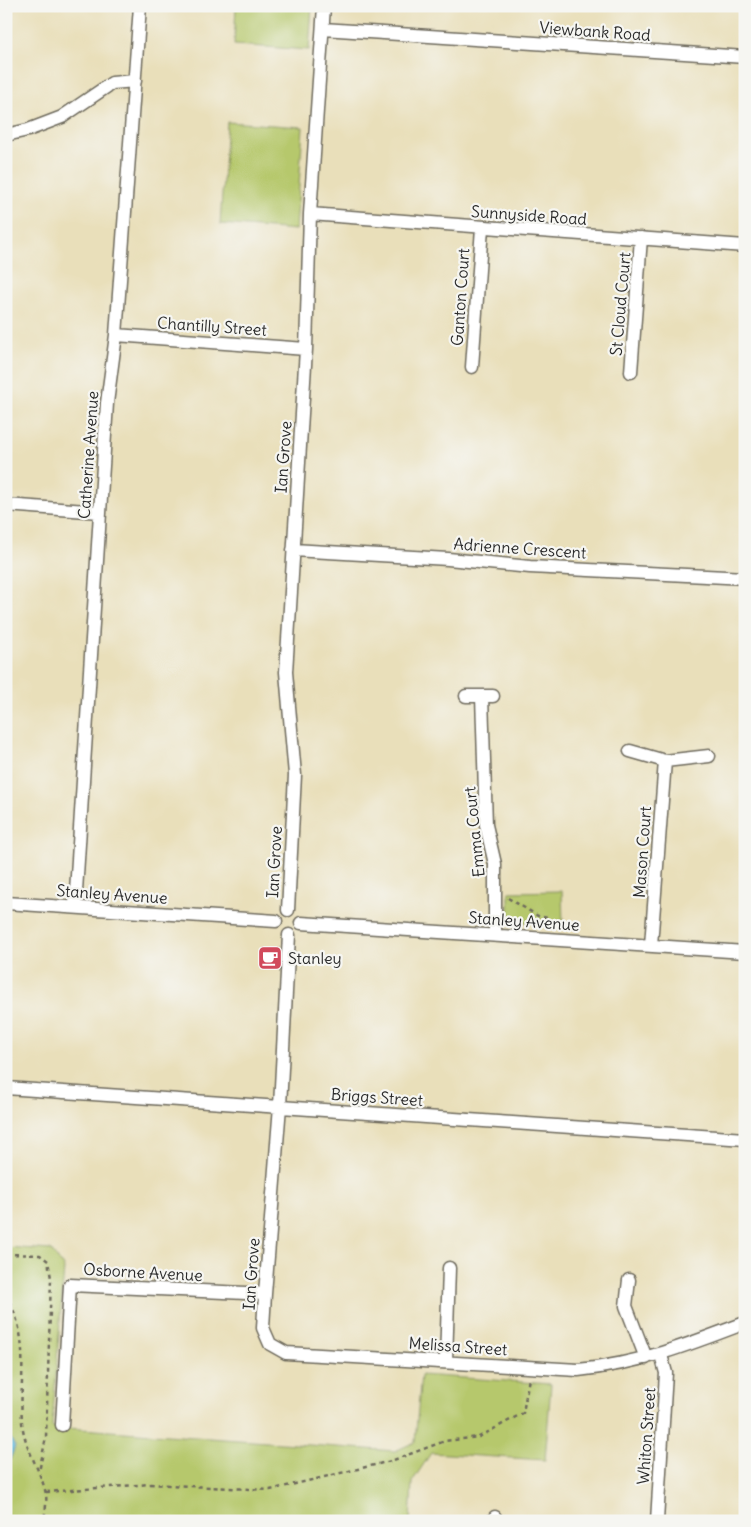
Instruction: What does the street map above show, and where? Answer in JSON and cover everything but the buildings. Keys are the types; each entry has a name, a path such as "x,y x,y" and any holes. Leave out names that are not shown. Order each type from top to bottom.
{"street":[{"name":"Catherine Avenue","path":"75,908 107,403 116,335 140,6"},
{"name":"Ian Grove","path":"288,910 295,775 286,672 306,349 310,214 324,6"},
{"name":"Viewbank Road","path":"323,29 745,57"},
{"path":"6,135 28,130 62,117 112,83 135,82"},
{"name":"Sunnyside Road","path":"310,214 745,246"},
{"name":"Ganton Court","path":"472,367 482,228"},
{"name":"St Cloud Court","path":"630,372 641,238"},
{"name":"Chantilly Street","path":"116,335 306,349"},
{"path":"6,505 100,512"},
{"name":"Adrienne Crescent","path":"293,550 448,559 530,567 745,578"},
{"name":"Emma Court","path":"466,696 487,696 486,825 495,864 495,935"},
{"path":"630,752 665,761 709,756"},
{"name":"Mason Court","path":"651,946 665,761"},
{"name":"Stanley Avenue","path":"6,903 276,921"},
{"path":"288,910 295,912 301,923 298,931 289,935 278,930 276,921 281,913 288,910"},
{"name":"Stanley Avenue","path":"301,923 745,952"},
{"name":"Ian Grove","path":"270,1344 263,1328 280,1106 289,935"},
{"name":"Briggs Street","path":"6,1088 745,1139"},
{"path":"446,1361 449,1268"},
{"path":"629,1280 626,1306 646,1358"},
{"name":"Osborne Avenue","path":"62,1425 70,1285 265,1294"},
{"name":"Melissa Street","path":"270,1344 286,1353 578,1370 606,1367 661,1355 745,1323"},
{"name":"Whiton Street","path":"657,1521 666,1373 661,1355"}],"path":[{"path":"505,896 538,916 548,918 550,925"},
{"path":"6,1254 40,1255 48,1261 51,1278 46,1437 38,1472"},
{"path":"6,1296 18,1318 24,1349 22,1422 26,1442 46,1492 44,1521"},
{"path":"46,1492 150,1484 270,1490 391,1461 445,1441 479,1437 523,1413 531,1367"}],"green space":[{"path":"236,6 312,6 309,50 234,45"},
{"path":"227,122 303,127 296,230 220,224"},
{"path":"562,891 563,925 511,921 509,918 509,892"},
{"path":"6,1247 51,1250 64,1268 52,1427 395,1451 415,1442 421,1375 551,1384 545,1460 431,1453 412,1482 410,1521 6,1521"}],"water":[{"path":"6,1429 15,1447 6,1469"}],"place":[{"name":"Stanley","path":"270,958"}]}
